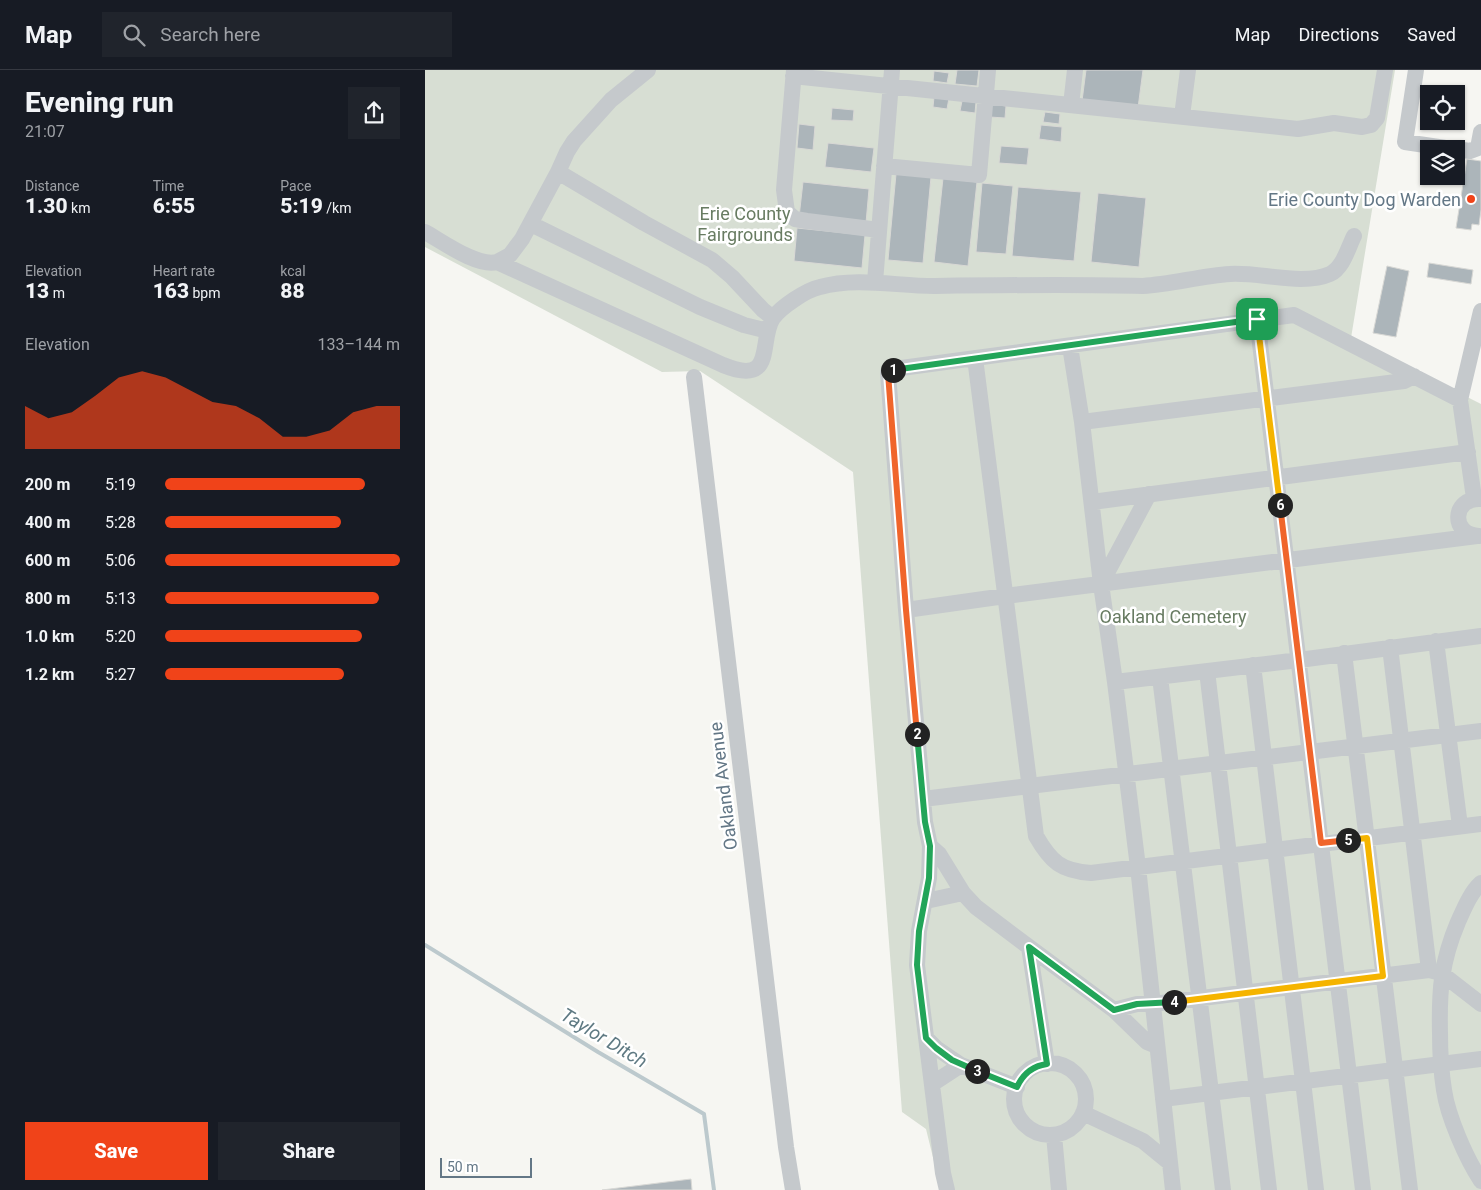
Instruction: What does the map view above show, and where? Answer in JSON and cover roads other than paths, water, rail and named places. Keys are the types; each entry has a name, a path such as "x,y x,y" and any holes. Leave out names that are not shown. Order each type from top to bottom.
{"street":[{"path":"425,232 478,261 497,262 510,255 531,224 567,152 592,119 611,100 648,70"},
{"path":"884,166 979,174 988,70"},
{"path":"1071,105 1075,70"},
{"path":"1182,116 1188,70"},
{"path":"879,230 795,219 787,212 784,190 794,73 891,78 986,96 1298,128 1334,123 1367,127 1375,122 1385,70"},
{"path":"1416,70 1405,142 1420,144"},
{"path":"875,282 891,78"},
{"path":"1465,150 1471,151 1478,148 1481,132"},
{"path":"558,172 644,223 712,260 763,310 771,325"},
{"path":"531,224 701,307 744,325 771,325"},
{"path":"497,262 736,369 751,370 760,363 765,353 771,325 782,310 810,290 821,287 875,282 931,286 1143,286 1161,285 1190,278 1237,274 1257,274 1296,279 1326,275 1335,271 1342,262 1354,236"},
{"path":"1480,537 1465,532 1458,521 1460,509 1468,500 1477,498 1460,400 1481,311"},
{"path":"947,1190 943,1173 917,965 919,931 929,878 930,846 925,822 906,610 888,373 894,369 1293,315 1460,400"},
{"path":"1257,319 1363,1190"},
{"path":"1070,346 1127,773 1173,1190"},
{"path":"975,358 1036,836 1045,852 1058,865 1074,872 1091,873 1481,824"},
{"path":"1081,422 1403,381 1414,376"},
{"name":"Oakland Avenue","path":"694,377 785,1137 793,1190"},
{"path":"1092,502 1468,452"},
{"path":"1101,584 1149,494"},
{"path":"906,610 1287,560 1480,537"},
{"path":"1115,682 1481,636"},
{"path":"1436,641 1460,826"},
{"path":"1390,647 1413,832 1439,999 1444,1092 1464,1150 1481,1181"},
{"path":"1344,654 1410,1190"},
{"path":"1253,665 1290,987 1316,1190"},
{"path":"1207,671 1269,1190"},
{"path":"1160,677 1223,1190"},
{"path":"923,799 1481,731"},
{"path":"930,846 939,854 963,893 976,906 1114,1010 1147,1042 1157,1046"},
{"path":"1435,972 1465,905 1481,883"},
{"path":"926,901 963,893"},
{"path":"1029,947 1047,1064"},
{"path":"1114,1010 1137,1004 1153,1004 1383,976 1435,972 1481,1004"},
{"path":"926,1038 936,1048 961,1064 1017,1087"},
{"path":"1163,1098 1481,1058"},
{"path":"933,1084 961,1064"},
{"path":"1040,1065 1063,1066 1073,1071 1081,1080 1085,1091 1086,1103 1083,1113 1075,1125 1065,1132 1054,1135 1042,1134 1031,1130 1016,1111 1014,1100 1017,1087 1021,1078 1030,1070 1040,1065"},
{"path":"1083,1113 1143,1141 1170,1163"},
{"path":"1143,1141 1166,1128"},
{"path":"1054,1135 1059,1190"}],"waterway":[{"name":"Taylor Ditch","path":"425,945 598,1052 704,1114 714,1190"}],"place":[{"name":"Erie County Dog Warden","path":"1471,199"}],"park label":[{"name":"Erie County Fairgrounds","path":"745,223"},
{"name":"Oakland Cemetery","path":"1173,616"}]}
